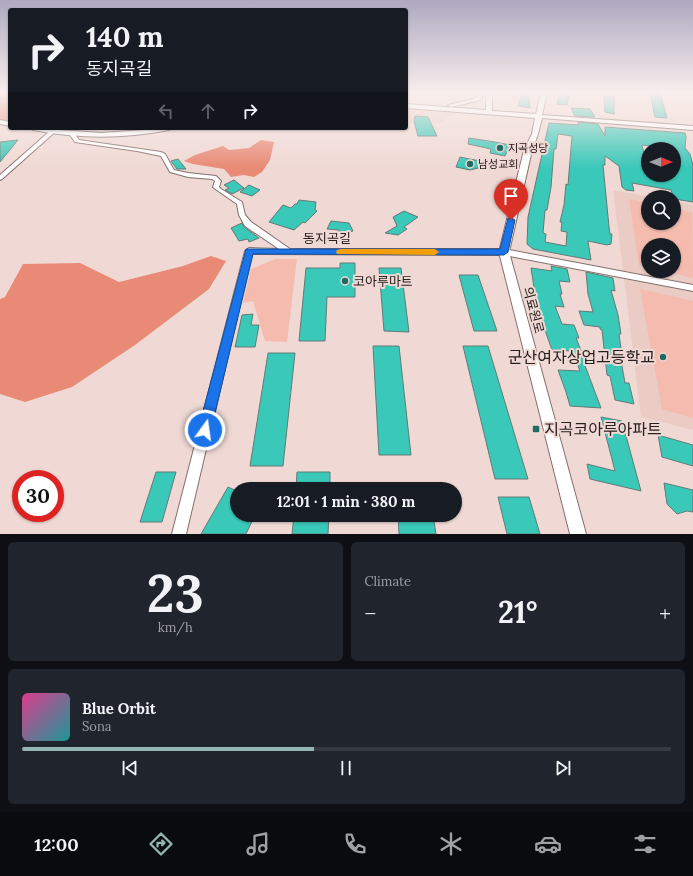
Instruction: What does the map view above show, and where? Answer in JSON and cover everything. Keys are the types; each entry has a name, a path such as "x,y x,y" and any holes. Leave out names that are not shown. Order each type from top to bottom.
{"street":[{"name":"의료원로","path":"538,118 535,134 528,150 504,252 578,534"},
{"path":"580,118 693,126"},
{"path":"42,130 73,135 128,134 155,130"},
{"path":"0,178 52,132"},
{"path":"73,135 77,141 134,150 152,151 162,155 168,162 172,171 188,175 214,177 218,181 216,186 219,190 240,202 242,215 248,224 288,252"},
{"name":"동지곡길","path":"179,534 249,252 504,252 693,288"}],"shaded area":[{"path":"0,118 8,118 8,121 0,120"},
{"path":"408,118 449,118 442,122 408,124"},
{"path":"261,140 274,142 270,160 262,172 254,177 244,175 231,177 224,169 184,161 195,155 223,146 229,150 249,148"},
{"name":"군산여자상업고등학교","path":"613,190 641,195 641,230 681,230 681,202 693,205 693,430 641,417"},
{"path":"629,199 641,202 641,230 681,230 681,210 692,212 693,278 681,275 681,238 641,238 641,265 639,265"},
{"path":"211,256 226,261 209,289 135,345 72,387 25,402 0,394 0,299 5,297 23,264 80,263 119,282 183,266"},
{"path":"275,259 297,259 287,342 265,341 253,301 243,303 251,269"},
{"path":"640,289 693,301 693,418 662,409"}],"building":[{"path":"415,118 428,118 437,136 418,136"},
{"path":"578,122 598,124 605,136 605,127 685,133 685,148 690,154 693,165 693,202 681,200 681,190 671,190 632,183 634,191 626,190 622,187 619,166 605,156 605,165 603,165 609,227 610,234 612,234 611,244 607,245 588,241 591,260 533,249 527,244 528,217 549,123 579,125","holes":["558,134 572,136 568,185 566,184 564,205 560,222 562,222 561,231 567,232 566,246 545,242 546,234 543,233 545,210 547,210 551,187 554,149 556,149"]},
{"path":"469,138 510,145 505,156 490,153 491,149 468,144"},
{"path":"18,140 0,162 0,142"},
{"name":"남성교회","path":"460,157 495,164 470,170 456,167"},
{"path":"178,159 186,169 177,169 171,161"},
{"path":"234,180 244,188 232,194 225,190 229,188 224,185"},
{"path":"249,185 260,190 252,196 240,192"},
{"path":"299,200 316,202 315,210 317,211 305,223 303,222 294,230 269,222 283,205 291,208 297,204"},
{"path":"404,211 418,217 404,227 407,229 398,235 385,233 397,226 393,217"},
{"path":"331,221 349,223 353,231 339,235 339,230 327,229"},
{"path":"242,223 244,227 259,238 249,242 248,239 239,241 231,228"},
{"path":"340,263 355,263 355,297 327,297 325,341 299,341 306,268 340,268"},
{"path":"551,266 567,269 570,282 559,281 562,294 560,294 564,307 555,306 562,324 574,325 579,338 576,338 586,363 584,363 601,408 570,406 558,370 580,371 572,351 552,350 532,294 535,294 531,268 552,271"},
{"path":"379,268 401,268 409,332 384,331"},
{"path":"586,272 613,278 615,291 611,290 618,315 621,334 619,334 622,356 620,355 625,383 629,383 634,404 615,400 610,376 607,375 602,330 600,327 584,325 579,311 593,312 588,294"},
{"path":"459,275 478,275 497,331 474,331"},
{"path":"253,314 251,325 259,325 255,347 235,347 242,315"},
{"path":"373,346 399,346 411,455 379,455"},
{"path":"463,346 488,346 528,479 495,479"},
{"path":"268,353 295,353 283,466 250,466"},
{"path":"601,417 622,421 641,491 590,479 587,464 615,471"},
{"path":"658,435 693,445 693,466 662,457"},
{"path":"156,472 176,472 162,522 140,522"},
{"path":"297,472 330,472 330,482 296,482"},
{"path":"664,483 693,490 693,512 687,511 677,514 667,504"},
{"path":"228,487 230,488 230,522 252,522 246,534 201,534"},
{"path":"498,497 529,497 540,534 507,534"},
{"path":"293,522 329,522 328,534 292,534"},
{"path":"398,522 434,522 436,534 399,534"}],"slow traffic":[{"path":"341,252 435,252"}],"place":[{"name":"지곡성당","path":"500,148"},
{"name":"남성교회","path":"470,164"},
{"name":"코아루마트","path":"345,281"},
{"name":"군산여자상업고등학교","path":"663,357"},
{"name":"지곡코아루아파트","path":"536,429"}],"route":[{"path":"205,430 249,252 504,252 511,220"}]}
